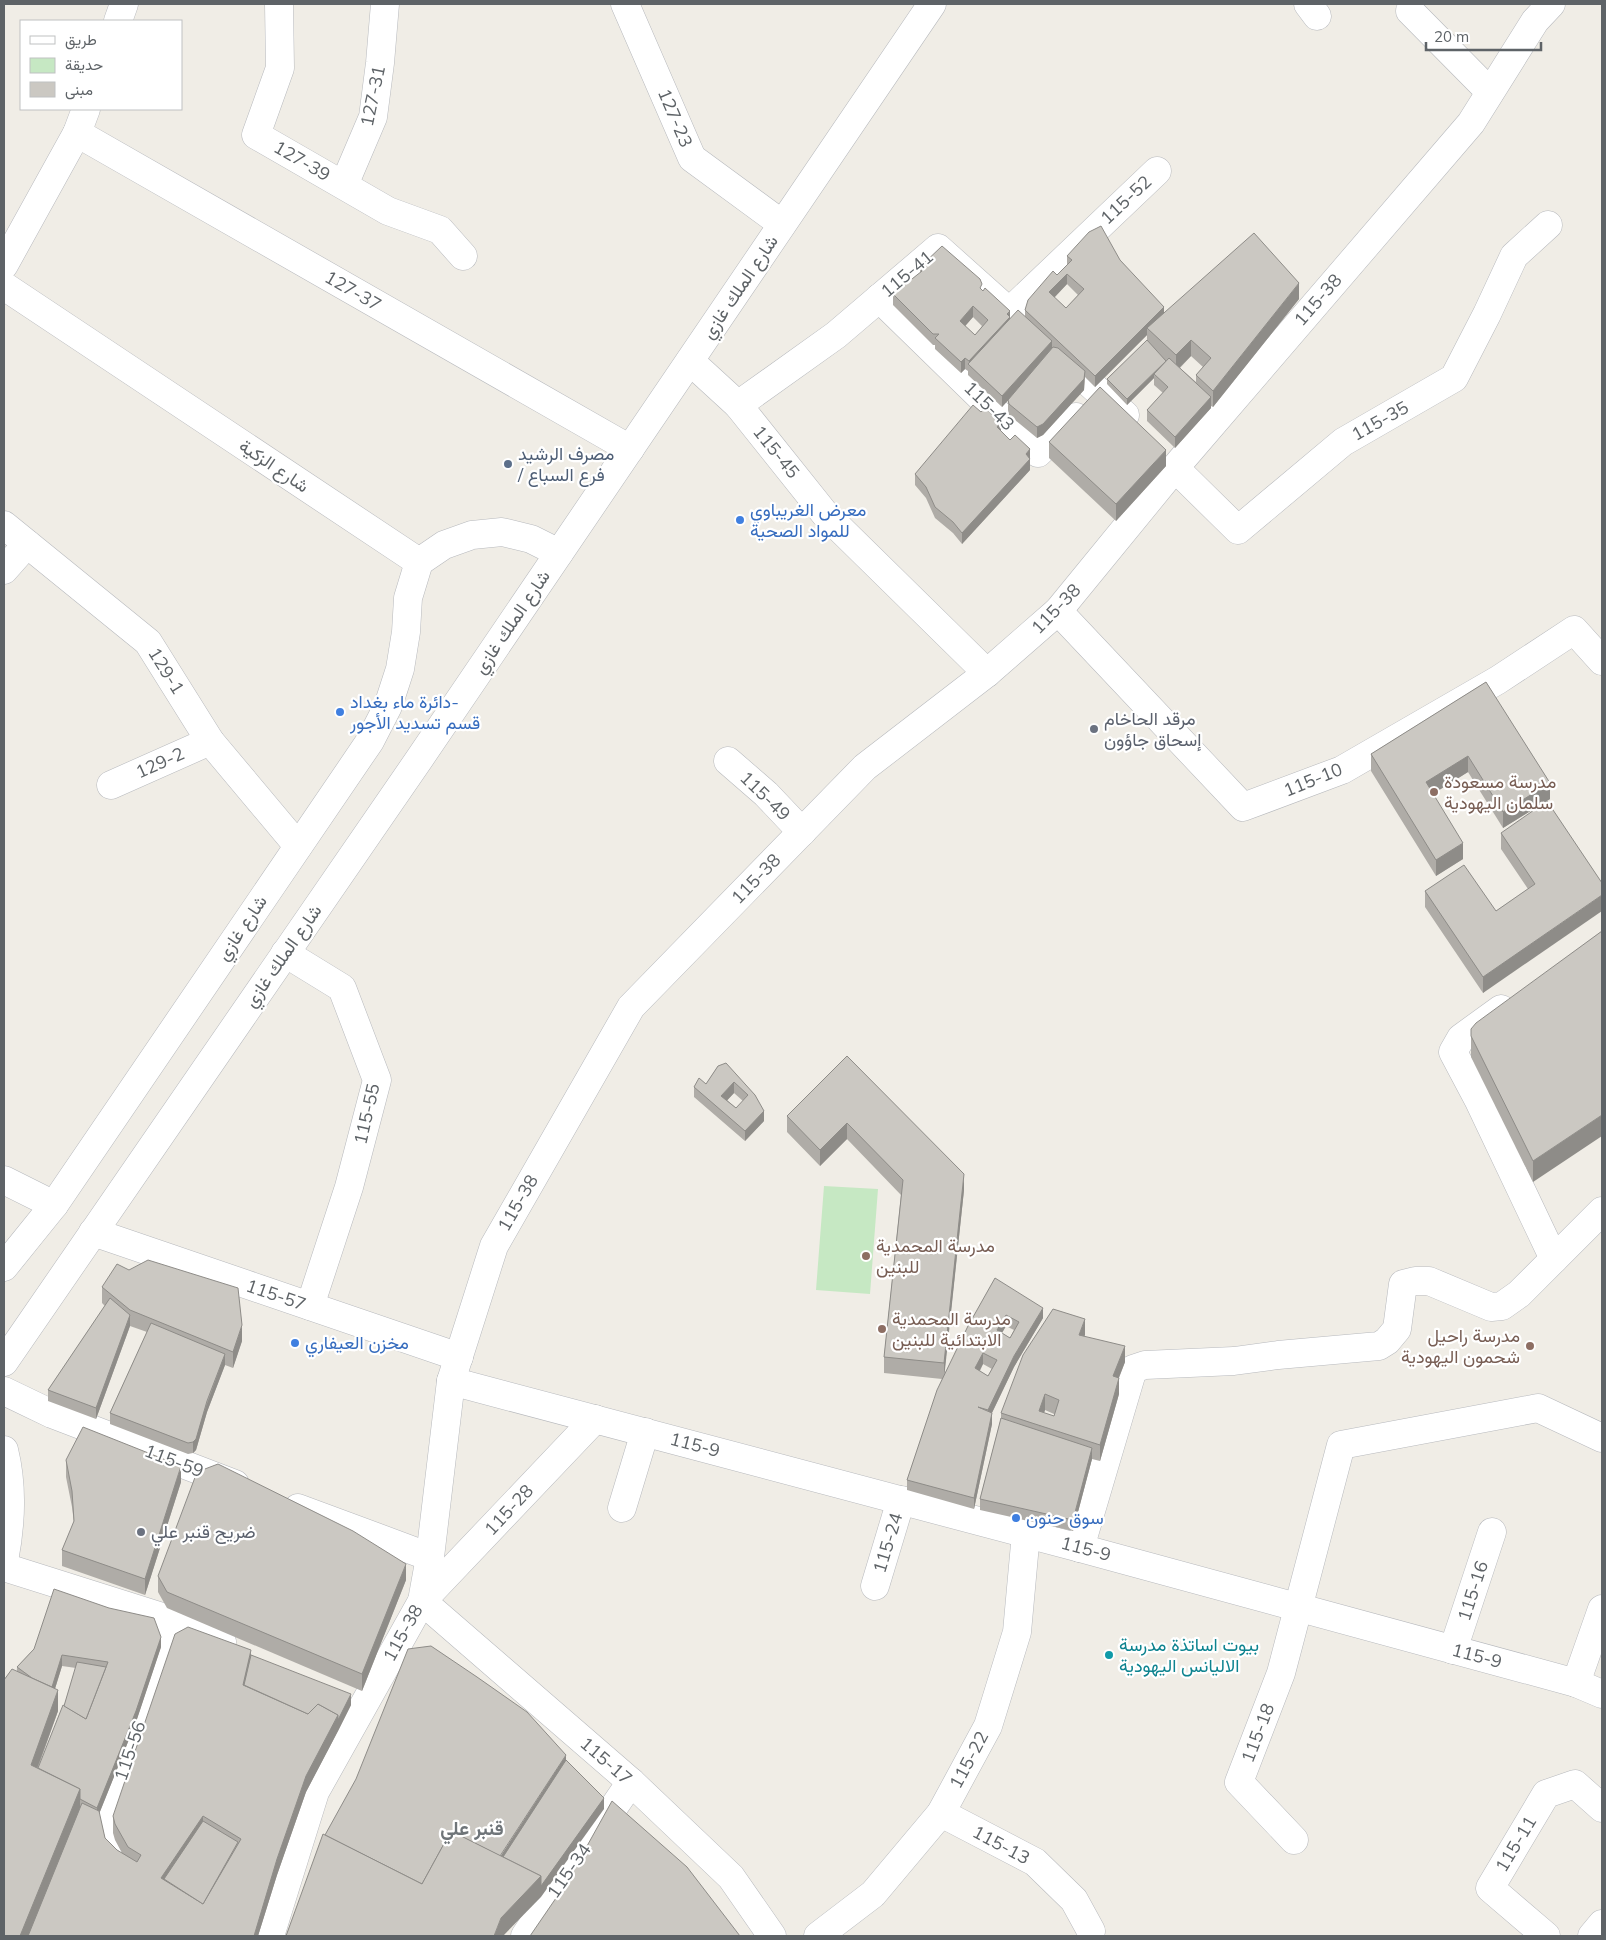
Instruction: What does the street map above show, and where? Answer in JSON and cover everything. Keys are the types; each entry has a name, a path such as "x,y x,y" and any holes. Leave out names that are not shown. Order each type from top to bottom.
{"street":[{"path":"118,20 124,4"},
{"name":"127-39","path":"279,4 280,68 256,135 388,211 440,230 463,256"},
{"name":"127-31","path":"344,185 373,116 385,4"},
{"name":"127-23","path":"625,4 692,158 782,224"},
{"name":"شارع الملك غازي","path":"4,1362 420,758 932,4"},
{"name":"115-38","path":"270,1936 315,1792 354,1700 422,1601 430,1558 455,1369 494,1246 631,1007 865,767 987,673 1058,611 1177,465 1471,122 1535,21 1551,4"},
{"path":"1410,11 1490,92"},
{"name":"127-37","path":"4,265 81,121 630,449"},
{"name":"115-52","path":"1008,312 1157,171"},
{"name":"115-35","path":"1177,465 1238,530 1343,442 1454,378 1514,256 1548,225"},
{"name":"115-41","path":"738,405 836,335 938,248 1151,438 1177,465"},
{"name":"شارع الزكية","path":"4,286 419,562"},
{"name":"115-43","path":"879,298 1038,453 1101,394"},
{"name":"115-45","path":"690,360 738,405 825,514 987,673"},
{"name":"129-1","path":"4,525 148,642 210,740 298,846"},
{"path":"419,562 444,544 472,534 502,532 531,539 558,553"},
{"path":"4,570 27,544"},
{"name":"شارع غازي","path":"4,1267 54,1205 370,741 388,706 400,669 406,632 408,598 419,562"},
{"name":"115-10","path":"1058,611 1243,807 1342,770 1498,680 1574,630 1602,661"},
{"name":"129-2","path":"111,785 210,740"},
{"name":"115-49","path":"728,761 766,794 802,832"},
{"name":"115-55","path":"285,953 342,988 377,1080 349,1187 310,1306"},
{"path":"1524,993 1461,1038 1453,1052 1479,1101 1554,1259"},
{"path":"4,1180 54,1205"},
{"path":"1080,1548 1134,1369 1145,1365 1234,1361 1379,1346 1388,1341 1397,1329 1403,1284 1415,1281 1428,1281 1491,1307 1502,1306 1519,1294 1602,1211"},
{"name":"115-57","path":"93,1232 310,1306 455,1369"},
{"name":"115-9","path":"455,1369 595,1419 1026,1533 1576,1683 1602,1694"},
{"name":"115-59","path":"4,1391 52,1414 430,1558"},
{"path":"1298,1608 1341,1445 1538,1408 1602,1438"},
{"name":"115-28","path":"422,1601 595,1419"},
{"path":"622,1508 646,1432"},
{"path":"4,1450 10,1509 4,1561"},
{"name":"115-24","path":"875,1586 901,1500"},
{"name":"115-16","path":"1453,1650 1492,1532"},
{"name":"115-22","path":"818,1936 873,1894 941,1813 988,1726 1017,1632 1026,1533"},
{"path":"4,1567 175,1621 247,1653"},
{"name":"115-17","path":"422,1601 631,1782 731,1878 772,1936"},
{"name":"115-18","path":"1294,1840 1239,1782 1281,1673 1298,1608"},
{"path":"1576,1683 1602,1609"},
{"name":"115-56","path":"134,1872 122,1864 110,1849 106,1835 106,1821 175,1621"},
{"name":"115-34","path":"525,1936 631,1782"},
{"name":"115-11","path":"1546,1936 1490,1888 1546,1794 1575,1784 1602,1808"},
{"name":"115-13","path":"941,1813 1035,1862 1074,1900 1091,1932"},
{"path":"1592,1936 1602,1924"}],"green space":[{"path":"824,1186 878,1189 870,1294 816,1290"}],"building":[{"path":"1101,226 1120,260 1164,307 1095,376 1025,310 1028,300 1053,271 1057,275 1072,260 1067,256 1089,232","holes":["1067,274 1084,289 1066,308 1049,292"]},
{"path":"1254,233 1299,283 1213,391 1196,375 1211,358 1191,340 1176,355 1147,328"},
{"path":"942,246 980,279 982,284 980,288 983,291 985,288 1010,311 1007,314 1010,317 969,361 965,358 961,362 935,338 939,334 933,334 893,294 922,271 920,267","holes":["973,306 988,320 975,335 960,321"]},
{"path":"1018,310 1052,341 1002,396 968,364"},
{"path":"1147,340 1166,361 1127,399 1107,379"},
{"path":"1053,347 1058,348 1085,371 1084,379 1043,424 1037,427 1009,404 1008,400"},
{"path":"1169,358 1211,397 1175,437 1147,410 1168,387 1154,374"},
{"path":"1100,387 1166,450 1116,504 1049,442"},
{"path":"973,405 981,412 985,408 1001,422 997,427 1010,440 1015,435 1030,449 1026,454 1030,459 962,533 953,522 935,507 926,487 915,474"},
{"path":"1486,682 1550,783 1503,812 1468,756 1426,782 1463,843 1436,860 1371,754"},
{"path":"1547,801 1602,883 1602,895 1483,977 1425,891 1464,865 1496,911 1535,884 1501,833"},
{"path":"1602,931 1602,1115 1533,1161 1471,1036 1471,1029 1476,1023"},
{"path":"847,1056 964,1174 944,1363 884,1357 903,1180 847,1123 820,1150 787,1116"},
{"path":"726,1063 755,1095 764,1111 745,1131 694,1087 699,1078 706,1084 718,1066","holes":["734,1082 748,1095 736,1108 721,1096"]},
{"path":"148,1260 238,1288 242,1325 233,1352 130,1310 102,1287 117,1264 129,1270"},
{"path":"995,1278 1043,1308 1014,1356 988,1410 978,1407 992,1413 974,1498 907,1480 937,1390 968,1326","holes":["1006,1315 1019,1322 1010,1338 997,1330","983,1353 997,1360 988,1376 975,1368"]},
{"path":"110,1298 130,1315 96,1408 48,1390"},
{"path":"1053,1309 1085,1319 1079,1335 1125,1346 1113,1376 1119,1378 1100,1445 1001,1413 1023,1355","holes":["1045,1394 1059,1400 1054,1416 1039,1411"]},
{"path":"151,1323 225,1354 207,1401 196,1439 193,1442 188,1443 110,1413"},
{"path":"1001,1418 1092,1448 1073,1520 980,1499"},
{"path":"83,1427 181,1466 145,1579 62,1550 74,1521 72,1491 66,1460"},
{"path":"218,1464 353,1531 406,1564 362,1674 167,1592 158,1576 197,1472"},
{"path":"54,1589 109,1608 154,1618 161,1637 136,1711 97,1808 80,1799 80,1789 38,1768 63,1705 86,1719 108,1662 62,1655 52,1687 32,1678 17,1667 34,1649"},
{"path":"188,1627 251,1650 243,1685 308,1714 318,1704 338,1715 306,1776 277,1859 254,1936 28,1936 82,1803 99,1811 105,1838 117,1850 137,1862 141,1855 128,1847 115,1824 113,1816 175,1634","holes":["203,1816 241,1839 203,1904 161,1878"]},
{"path":"431,1646 527,1712 566,1755 500,1856 451,1831 422,1884 325,1835 356,1779 408,1649"},
{"path":"251,1655 351,1694 338,1720 338,1715 318,1704 308,1714 244,1685"},
{"path":"77,1662 106,1667 86,1719 64,1706"},
{"path":"12,1669 58,1690 31,1765 80,1789 20,1936 4,1936 4,1680"},
{"path":"566,1760 604,1798 541,1886 541,1876 503,1857"},
{"path":"612,1801 687,1867 740,1936 530,1936 567,1882"},
{"path":"203,1821 238,1842 203,1904 164,1879"},
{"path":"451,1831 541,1876 501,1918 494,1936 286,1936 323,1834 422,1884"}],"place":[{"name":"مصرف الرشيد / فرع السباع","path":"508,464"},
{"name":"معرض الغريباوي للمواد الصحية","path":"740,520"},
{"name":"دائرة ماء بغداد- قسم تسديد الأجور","path":"340,712"},
{"name":"مرقد الحاخام إسحاق جاؤون","path":"1094,729"},
{"name":"مدرسة مسعودة سلمان اليهودية","path":"1434,792"},
{"name":"مدرسة المحمدية للبنين","path":"866,1256"},
{"name":"مدرسة المحمدية الابتدائية للبنين","path":"882,1329"},
{"name":"مخزن العيفاري","path":"295,1343"},
{"name":"مدرسة راحيل شحمون اليهودية","path":"1530,1346"},
{"name":"سوق حنون","path":"1016,1518"},
{"name":"ضريح قنبر علي","path":"141,1532"},
{"name":"بيوت اساتذة مدرسة الاليانس اليهودية","path":"1109,1655"}],"district":[{"name":"قنبر علي","path":"472,1828"}]}
